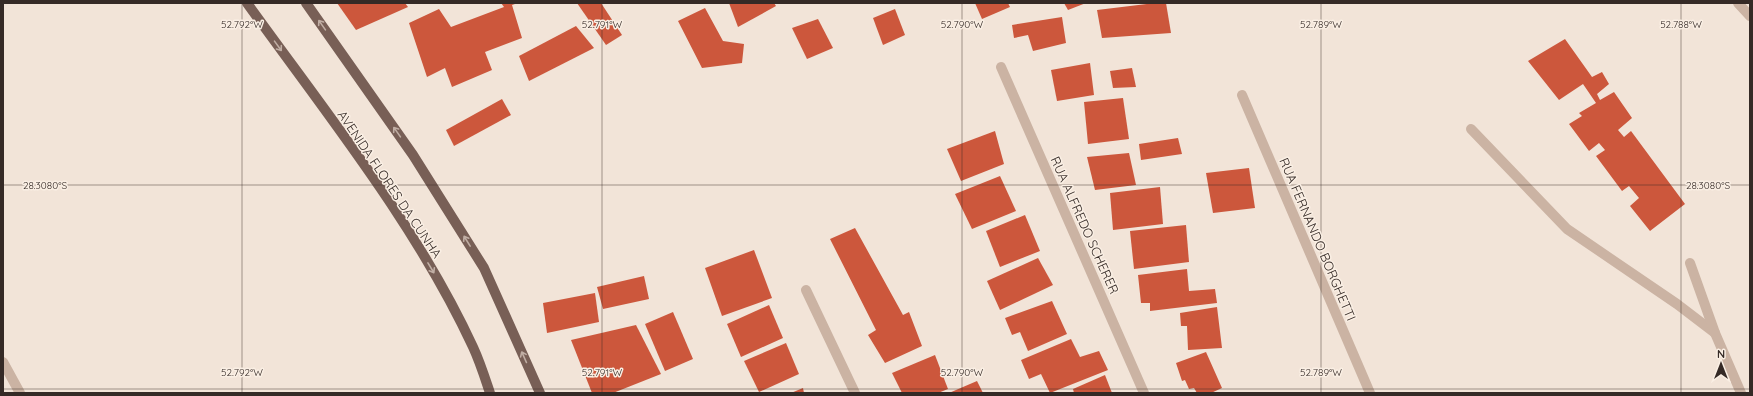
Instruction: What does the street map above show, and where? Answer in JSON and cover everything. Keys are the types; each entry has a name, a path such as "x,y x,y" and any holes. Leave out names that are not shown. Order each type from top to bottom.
{"main road":[{"name":"AVENIDA FLORES DA CUNHA","path":"247,3 369,172 410,233 450,300 474,349 490,393"},
{"path":"306,3 413,154 480,262 540,393"}],"street":[{"path":"1738,3 1750,16"},
{"name":"RUA ALFREDO SCHERER","path":"1001,67 1144,393"},
{"name":"RUA FERNANDO BORGHETTI","path":"1242,95 1370,393"},
{"path":"1470,129 1567,229 1677,304 1715,333"},
{"path":"1690,263 1715,333 1741,393"},
{"path":"806,290 855,393"},
{"path":"3,362 20,393"}],"building":[{"path":"337,3 405,3 408,7 356,30"},
{"path":"501,3 518,3 512,5 522,38 485,52 492,70 452,87 445,68 427,77 409,23 439,9 451,27 504,7"},
{"path":"577,3 601,3 622,35 606,45"},
{"path":"729,3 774,3 776,6 738,27"},
{"path":"975,3 1008,3 1010,7 982,19"},
{"path":"1064,3 1086,3 1068,10"},
{"path":"1166,3 1171,33 1102,38 1097,10"},
{"path":"705,8 723,41 744,44 742,63 702,68 678,21"},
{"path":"895,9 905,35 883,45 873,18"},
{"path":"1062,17 1066,43 1033,51 1028,35 1014,38 1012,25"},
{"path":"818,19 833,48 807,59 792,28"},
{"path":"576,26 594,48 529,81 519,56"},
{"path":"1565,39 1592,77 1602,72 1609,84 1597,94 1600,100 1614,92 1632,118 1618,130 1624,137 1631,131 1685,204 1650,231 1630,206 1639,198 1629,186 1622,191 1596,156 1605,150 1599,143 1589,151 1569,124 1582,116 1579,113 1596,103 1583,84 1559,100 1528,61"},
{"path":"1090,63 1094,95 1057,101 1051,70"},
{"path":"1132,68 1136,87 1113,88 1110,71"},
{"path":"1123,98 1129,139 1088,144 1084,102"},
{"path":"502,99 511,115 454,146 446,130"},
{"path":"995,131 1004,164 961,181 947,149"},
{"path":"1178,138 1182,154 1141,160 1139,144"},
{"path":"1129,153 1136,185 1095,190 1087,157"},
{"path":"1249,168 1255,208 1213,213 1206,173"},
{"path":"1000,176 1016,211 972,229 955,194"},
{"path":"1160,187 1163,224 1113,230 1110,193"},
{"path":"1025,215 1040,251 1000,267 986,231"},
{"path":"1186,225 1189,262 1134,269 1130,231"},
{"path":"855,228 903,315 909,312 922,346 885,363 868,335 876,330 830,239"},
{"path":"754,250 772,298 722,316 705,268"},
{"path":"1038,258 1053,285 1000,310 987,281"},
{"path":"1187,269 1189,291 1215,289 1217,303 1150,311 1150,303 1141,303 1138,275"},
{"path":"644,276 649,299 603,309 597,287"},
{"path":"595,293 599,322 547,333 543,303"},
{"path":"1052,301 1067,334 1028,351 1020,332 1012,335 1005,318"},
{"path":"769,305 783,338 741,357 727,324"},
{"path":"1217,307 1222,348 1188,350 1187,326 1181,326 1180,313"},
{"path":"673,312 693,359 665,371 645,324"},
{"path":"636,325 661,374 613,393 592,393 571,340"},
{"path":"1071,339 1080,357 1099,351 1108,370 1050,393 1041,374 1029,379 1021,360"},
{"path":"786,343 799,374 759,392 744,361"},
{"path":"1206,352 1222,388 1211,393 1197,393 1194,388 1189,389 1185,380 1182,381 1176,363"},
{"path":"935,355 948,389 938,393 902,393 892,373"},
{"path":"1105,375 1112,393 1074,393 1073,389"},
{"path":"977,381 983,393 949,393"},
{"path":"803,388 804,393 791,393"}]}
